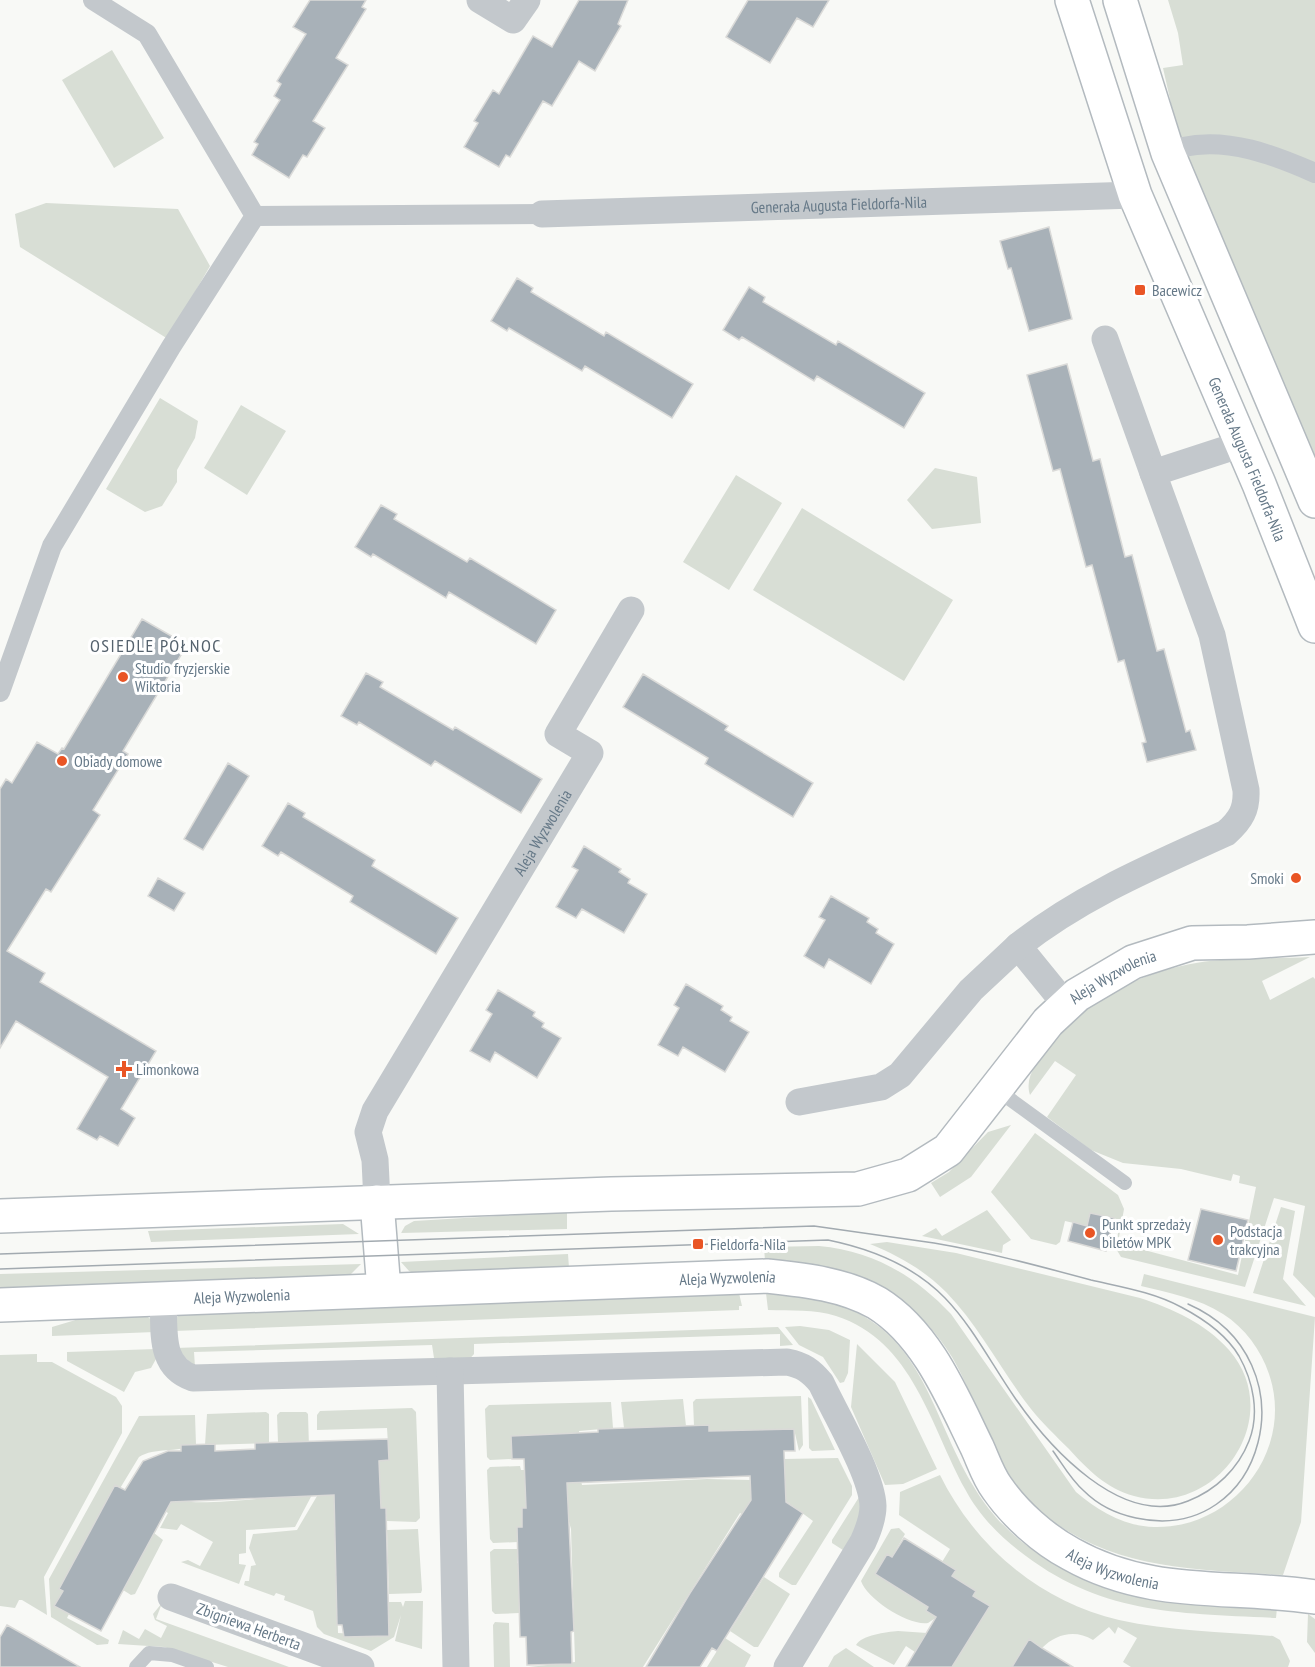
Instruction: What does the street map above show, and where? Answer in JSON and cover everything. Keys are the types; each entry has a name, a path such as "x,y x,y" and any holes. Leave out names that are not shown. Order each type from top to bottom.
{"main road":[{"name":"Generała Augusta Fieldorfa-Nila","path":"1072,0 1135,195 1242,444 1315,626"},
{"path":"1120,0 1168,153 1315,501"},
{"name":"Aleja Wyzwolenia","path":"0,1216 377,1202 858,1189 908,1175 948,1150 1048,1022 1077,995 1133,962 1192,943 1315,937"},
{"path":"377,1202 384,1290"},
{"name":"Aleja Wyzwolenia","path":"0,1305 767,1276 809,1280 844,1290 885,1308 921,1344 948,1387 996,1487 1027,1522 1071,1554 1132,1580 1167,1586 1267,1591 1315,1597"}],"street":[{"path":"93,0 147,34 255,216"},
{"path":"480,0 513,20 527,0"},
{"path":"1183,147 1223,144 1283,159 1315,173"},
{"name":"Generała Augusta Fieldorfa-Nila","path":"542,214 1135,195"},
{"path":"255,216 542,214"},
{"path":"0,692 52,546 171,347 255,216"},
{"path":"798,1102 881,1087 900,1075 971,990 1018,946 1069,908 1103,889 1226,832 1239,822 1247,804 1246,790 1212,635 1105,339"},
{"path":"1153,473 1242,444"},
{"name":"Aleja Wyzwolenia","path":"377,1202 375,1160 368,1132 375,1112 590,753 558,734 631,610"},
{"path":"1018,946 1066,1005"},
{"path":"163,1299 166,1356 182,1374 193,1378 787,1362 801,1365 813,1373 821,1383 861,1465 873,1505 871,1524 863,1542 787,1667"},
{"path":"450,1371 456,1667"},
{"name":"Zbigniewa Herberta","path":"171,1597 361,1667"}],"lane":[{"path":"996,1089 1125,1184"},
{"path":"136,1667 149,1653 172,1655 207,1667"}],"shaded area":[{"path":"1168,0 1315,0 1315,463 1179,139 1163,68 1183,65 1178,33"},
{"path":"112,50 164,138 114,168 62,80"},
{"path":"46,203 178,209 210,266 168,339 20,247 15,214"},
{"path":"160,398 198,421 195,438 177,470 177,482 162,506 145,512 106,489"},
{"path":"241,405 286,431 247,495 204,468"},
{"path":"935,468 977,477 981,523 932,529 907,500"},
{"path":"736,475 782,503 729,590 683,562"},
{"path":"802,508 953,600 904,681 753,590"},
{"path":"1310,957 1262,981 1270,1000 1313,977 1315,979 1315,1298 1293,1275 1305,1206 1274,1198 1245,1287 1121,1257 1115,1247 1121,1220 1090,1213 1087,1226 1065,1221 1060,1242 1056,1245 1031,1239 991,1192 1035,1133 1118,1195 1124,1209 1118,1243 1238,1275 1256,1187 1239,1183 1240,1176 1233,1174 1231,1181 1181,1169 1123,1163 1091,1150 1047,1117 1076,1075 1055,1061 1030,1095 1030,1075 1049,1047 1079,1016 1096,1003 1134,981 1175,967 1210,961"},
{"path":"1011,1125 971,1177 940,1197 931,1183 949,1172 988,1132"},
{"path":"1281,1207 1295,1211 1283,1279 1306,1306 1253,1293"},
{"path":"987,1210 1011,1240 1003,1245 1002,1253 922,1236 936,1228 942,1236"},
{"path":"567,1212 567,1229 401,1233 405,1226 414,1221"},
{"path":"343,1224 359,1234 151,1242 148,1231"},
{"path":"887,1242 956,1253 1140,1298 1176,1312 1199,1325 1220,1340 1245,1376 1250,1404 1247,1431 1235,1456 1216,1477 1192,1492 1165,1499 1134,1496 1115,1489 1083,1464 1036,1414 1020,1395 970,1320 946,1292 911,1264 870,1244"},
{"path":"819,1246 875,1259 907,1277 937,1300 951,1314 1076,1492 1112,1516 1143,1526 1183,1524 1209,1515 1232,1500 1251,1480 1265,1456 1273,1430 1275,1402 1269,1374 1262,1356 1238,1326 1223,1314 1204,1304 1141,1286 1144,1274 1315,1317 1301,1522 1283,1575 1187,1568 1127,1557 1069,1532 1042,1513 1023,1494 1008,1473 952,1357 935,1333 916,1313 895,1296 848,1273 822,1266 765,1261 764,1247"},
{"path":"568,1254 569,1268 417,1275 409,1271 401,1262"},
{"path":"361,1264 349,1276 343,1277 0,1288 0,1274"},
{"path":"739,1293 742,1306 739,1306 739,1310 174,1331 175,1318 183,1313"},
{"path":"766,1293 829,1302 873,1322 904,1352 926,1388 964,1470 990,1509 1026,1545 1056,1565 1086,1579 1146,1596 1209,1604 1277,1608 1276,1618 1205,1614 1141,1606 1110,1599 1079,1587 1049,1571 1003,1537 975,1506 916,1388 884,1345 862,1328 836,1316 811,1311 768,1310"},
{"path":"144,1314 153,1321 155,1332 52,1336 52,1327 89,1316"},
{"path":"800,1326 829,1330 850,1340 848,1373 844,1382 840,1383 823,1357 799,1345 785,1327"},
{"path":"778,1327 793,1345 780,1346 780,1334 474,1344 474,1354 467,1362 434,1358 432,1345 194,1352 195,1367 175,1348"},
{"path":"857,1344 895,1382 937,1469 903,1484 885,1485 851,1407"},
{"path":"156,1349 156,1359 151,1368 135,1372 124,1392 67,1361 67,1352"},
{"path":"37,1354 37,1362 52,1362 116,1397 122,1406 122,1433 44,1577 47,1615 22,1600 19,1600 15,1608 0,1606 0,1355"},
{"path":"801,1396 803,1445 799,1451 794,1429 709,1431 694,1426 693,1402 696,1399"},
{"path":"808,1397 835,1450 812,1451 809,1448"},
{"path":"683,1399 686,1426 624,1428 621,1402"},
{"path":"611,1402 613,1428 579,1431 579,1437 561,1434 512,1436 512,1459 490,1460 487,1457 485,1409 489,1405"},
{"path":"412,1408 416,1412 420,1518 416,1522 387,1521 386,1508 381,1508 379,1461 389,1460 387,1428 317,1430 317,1415 320,1411"},
{"path":"266,1412 269,1414 269,1443 205,1445 207,1414"},
{"path":"280,1412 306,1412 308,1414 309,1447 278,1442 277,1415"},
{"path":"195,1415 196,1445 152,1452 139,1457 59,1589 63,1591 55,1606 69,1614 67,1618 109,1640 108,1644 97,1645 51,1617 49,1579 139,1416"},
{"path":"838,1458 852,1486 852,1495 796,1585 792,1585 779,1577 779,1573 813,1521 786,1501 784,1459"},
{"path":"520,1466 521,1470 525,1470 526,1508 522,1509 522,1527 517,1527 518,1542 493,1543 490,1539 487,1470 490,1467"},
{"path":"940,1475 954,1501 991,1547 1037,1585 1063,1600 1090,1612 1138,1624 1196,1631 1273,1636 1280,1640 1290,1661 1288,1667 1131,1667 1123,1662 1137,1638 1118,1627 1115,1634 1109,1627 1093,1640 1079,1635 1066,1635 1053,1639 1042,1648 1029,1639 1012,1667 952,1667 990,1606 973,1596 976,1591 952,1576 955,1570 942,1562 950,1549 899,1515 900,1492"},
{"path":"707,1479 750,1480 752,1495 747,1517 740,1513 643,1667 529,1667 575,1662 571,1529 558,1481 581,1481 582,1485"},
{"path":"334,1487 338,1633 389,1636 389,1602 401,1602 403,1607 405,1601 423,1601 422,1649 395,1641 401,1615 394,1637 371,1651 324,1634 317,1627 313,1611 284,1600 285,1596 276,1593 274,1596 244,1585 245,1581 249,1581 251,1566 256,1565 249,1548 253,1534 297,1530 320,1491"},
{"path":"313,1493 295,1527 246,1530 246,1553 239,1554 239,1564 246,1565 239,1584 181,1562 188,1560 200,1566 213,1542 181,1524 177,1530 160,1528 168,1513 163,1510 169,1499 218,1502"},
{"path":"861,1494 863,1511 846,1552 832,1543 832,1540"},
{"path":"899,1528 905,1534 892,1557 887,1554 875,1574 928,1607 926,1611 937,1617 928,1623 910,1620 889,1610 871,1596 861,1581 891,1529"},
{"path":"418,1529 421,1593 389,1594 387,1530"},
{"path":"154,1533 163,1540 135,1594 131,1595 123,1590"},
{"path":"494,1549 517,1549 517,1563 523,1564 524,1599 519,1600 519,1613 495,1614 492,1611 490,1552"},
{"path":"764,1577 790,1594 758,1647 754,1647 730,1631"},
{"path":"162,1603 156,1619 289,1667 228,1667 164,1647 118,1644 123,1630 139,1639 145,1629 161,1638 167,1626 155,1620 153,1614"},
{"path":"1308,1614 1315,1619 1315,1653 1307,1642"},
{"path":"495,1622 509,1623 510,1667 494,1667 493,1625"},
{"path":"898,1631 927,1633 915,1652 906,1646 894,1665 856,1645 869,1636"},
{"path":"725,1638 751,1655 745,1667 707,1667"},
{"path":"846,1648 874,1667 828,1667 834,1656"}],"building":[{"path":"310,0 366,0 362,7 366,9 336,58 348,65 313,121 325,128 307,157 303,155 289,178 252,155 258,144 254,142 280,100 274,96 281,84 277,81 306,34 293,27"},
{"path":"579,0 628,0 618,24 621,26 595,71 579,61 552,106 543,101 510,157 506,155 499,167 464,147 478,123 474,121 493,90 499,94 533,36 552,47"},
{"path":"748,0 829,0 813,27 797,18 770,63 726,37"},
{"path":"1049,227 1072,319 1029,331 1011,268 1008,269 1000,241"},
{"path":"517,278 533,288 531,292 604,336 606,332 693,384 672,418 585,366 582,371 509,328 507,331 491,321"},
{"path":"749,287 765,297 763,302 836,345 838,341 925,393 904,428 817,376 814,381 742,337 739,340 723,330"},
{"path":"1067,364 1093,461 1100,459 1125,557 1132,555 1157,651 1164,649 1186,732 1190,730 1196,750 1147,762 1142,743 1146,742 1124,660 1118,662 1092,565 1086,567 1060,469 1053,471 1027,375"},
{"path":"381,505 397,514 394,519 467,562 470,558 556,610 536,644 449,592 446,598 373,554 371,557 355,547"},
{"path":"142,619 187,645 123,751 128,754 93,810 100,815 51,892 46,889 7,951 45,973 40,982 156,1051 121,1109 135,1118 118,1146 100,1136 97,1140 77,1129 108,1077 16,1021 0,1048 0,789 6,779 12,783 37,742 58,754 62,748 64,749"},
{"path":"366,673 383,682 380,687 453,730 455,727 542,779 521,813 435,761 431,766 359,722 357,725 341,716"},
{"path":"643,674 728,726 725,730 813,783 793,817 705,764 708,758 623,707"},
{"path":"228,763 249,776 203,850 184,839"},
{"path":"288,803 305,813 303,817 375,860 372,866 458,918 436,954 350,902 353,896 281,852 278,856 262,846"},
{"path":"584,846 621,869 619,872 630,879 628,883 647,894 624,933 582,909 576,918 556,907 578,870 572,867"},
{"path":"158,878 185,893 174,911 148,896"},
{"path":"831,896 869,918 867,922 878,929 876,933 894,944 871,984 829,959 824,968 804,956 825,920 819,917"},
{"path":"686,984 723,1006 721,1010 732,1017 730,1021 749,1032 725,1072 683,1047 678,1056 658,1045 679,1008 674,1005"},
{"path":"498,990 535,1012 533,1016 544,1023 542,1027 561,1038 537,1078 495,1052 490,1062 470,1051 492,1014 486,1010"},
{"name":"Podstacja trakcyjna","path":"1201,1209 1248,1220 1236,1271 1188,1260"},
{"name":"Punkt sprzedaży biletów MPK","path":"1090,1213 1114,1218 1106,1251 1068,1241 1073,1222 1087,1226"},
{"path":"709,1425 709,1431 794,1429 795,1451 784,1451 786,1502 803,1513 717,1651 712,1648 700,1667 646,1667 690,1593 751,1500 750,1476 567,1483 574,1631 571,1632 572,1664 527,1665 526,1637 520,1637 517,1527 522,1527 522,1508 526,1508 524,1459 512,1459 511,1436 598,1432 598,1429"},
{"path":"388,1439 389,1460 379,1461 381,1508 386,1508 389,1636 344,1637 342,1625 337,1625 334,1495 171,1502 101,1631 54,1606 63,1591 59,1589 115,1485 125,1490 143,1461 168,1451 181,1451 181,1445 215,1444 215,1451 255,1449 255,1443"},
{"path":"904,1538 956,1570 952,1576 976,1591 973,1596 990,1606 952,1667 906,1667 936,1617 926,1611 928,1607 875,1574 887,1554 892,1557"},
{"path":"7,1625 80,1667 0,1667 0,1637"},
{"path":"1029,1639 1042,1648 1073,1667 1012,1667"}],"tram line":[{"path":"0,1254 814,1226 974,1251 1159,1297 1189,1311 1220,1334 1234,1348 1251,1386 1254,1419 1249,1441 1239,1461 1217,1485 1208,1491 1188,1501 1163,1506 1137,1503 1113,1493 1089,1478 1047,1439 1015,1398 965,1321 933,1286 891,1260 860,1248 828,1240 0,1269"},
{"path":"1053,1451 1079,1487 1095,1501 1136,1518 1180,1519 1216,1504 1243,1477 1258,1442 1261,1404 1252,1365 1228,1330 1188,1304"}],"place":[{"name":"Bacewicz","path":"1140,290"},
{"name":"Studio fryzjerskie Wiktoria","path":"123,677"},
{"name":"Obiady domowe","path":"62,761"},
{"name":"Smoki","path":"1296,878"},
{"name":"Limonkowa","path":"124,1069"},
{"name":"Punkt sprzedaży biletów MPK","path":"1090,1233"},
{"name":"Podstacja trakcyjna","path":"1218,1240"},
{"name":"Fieldorfa-Nila","path":"698,1244"}],"district":[{"name":"OSIEDLE PÓŁNOC","path":"156,645"}]}
